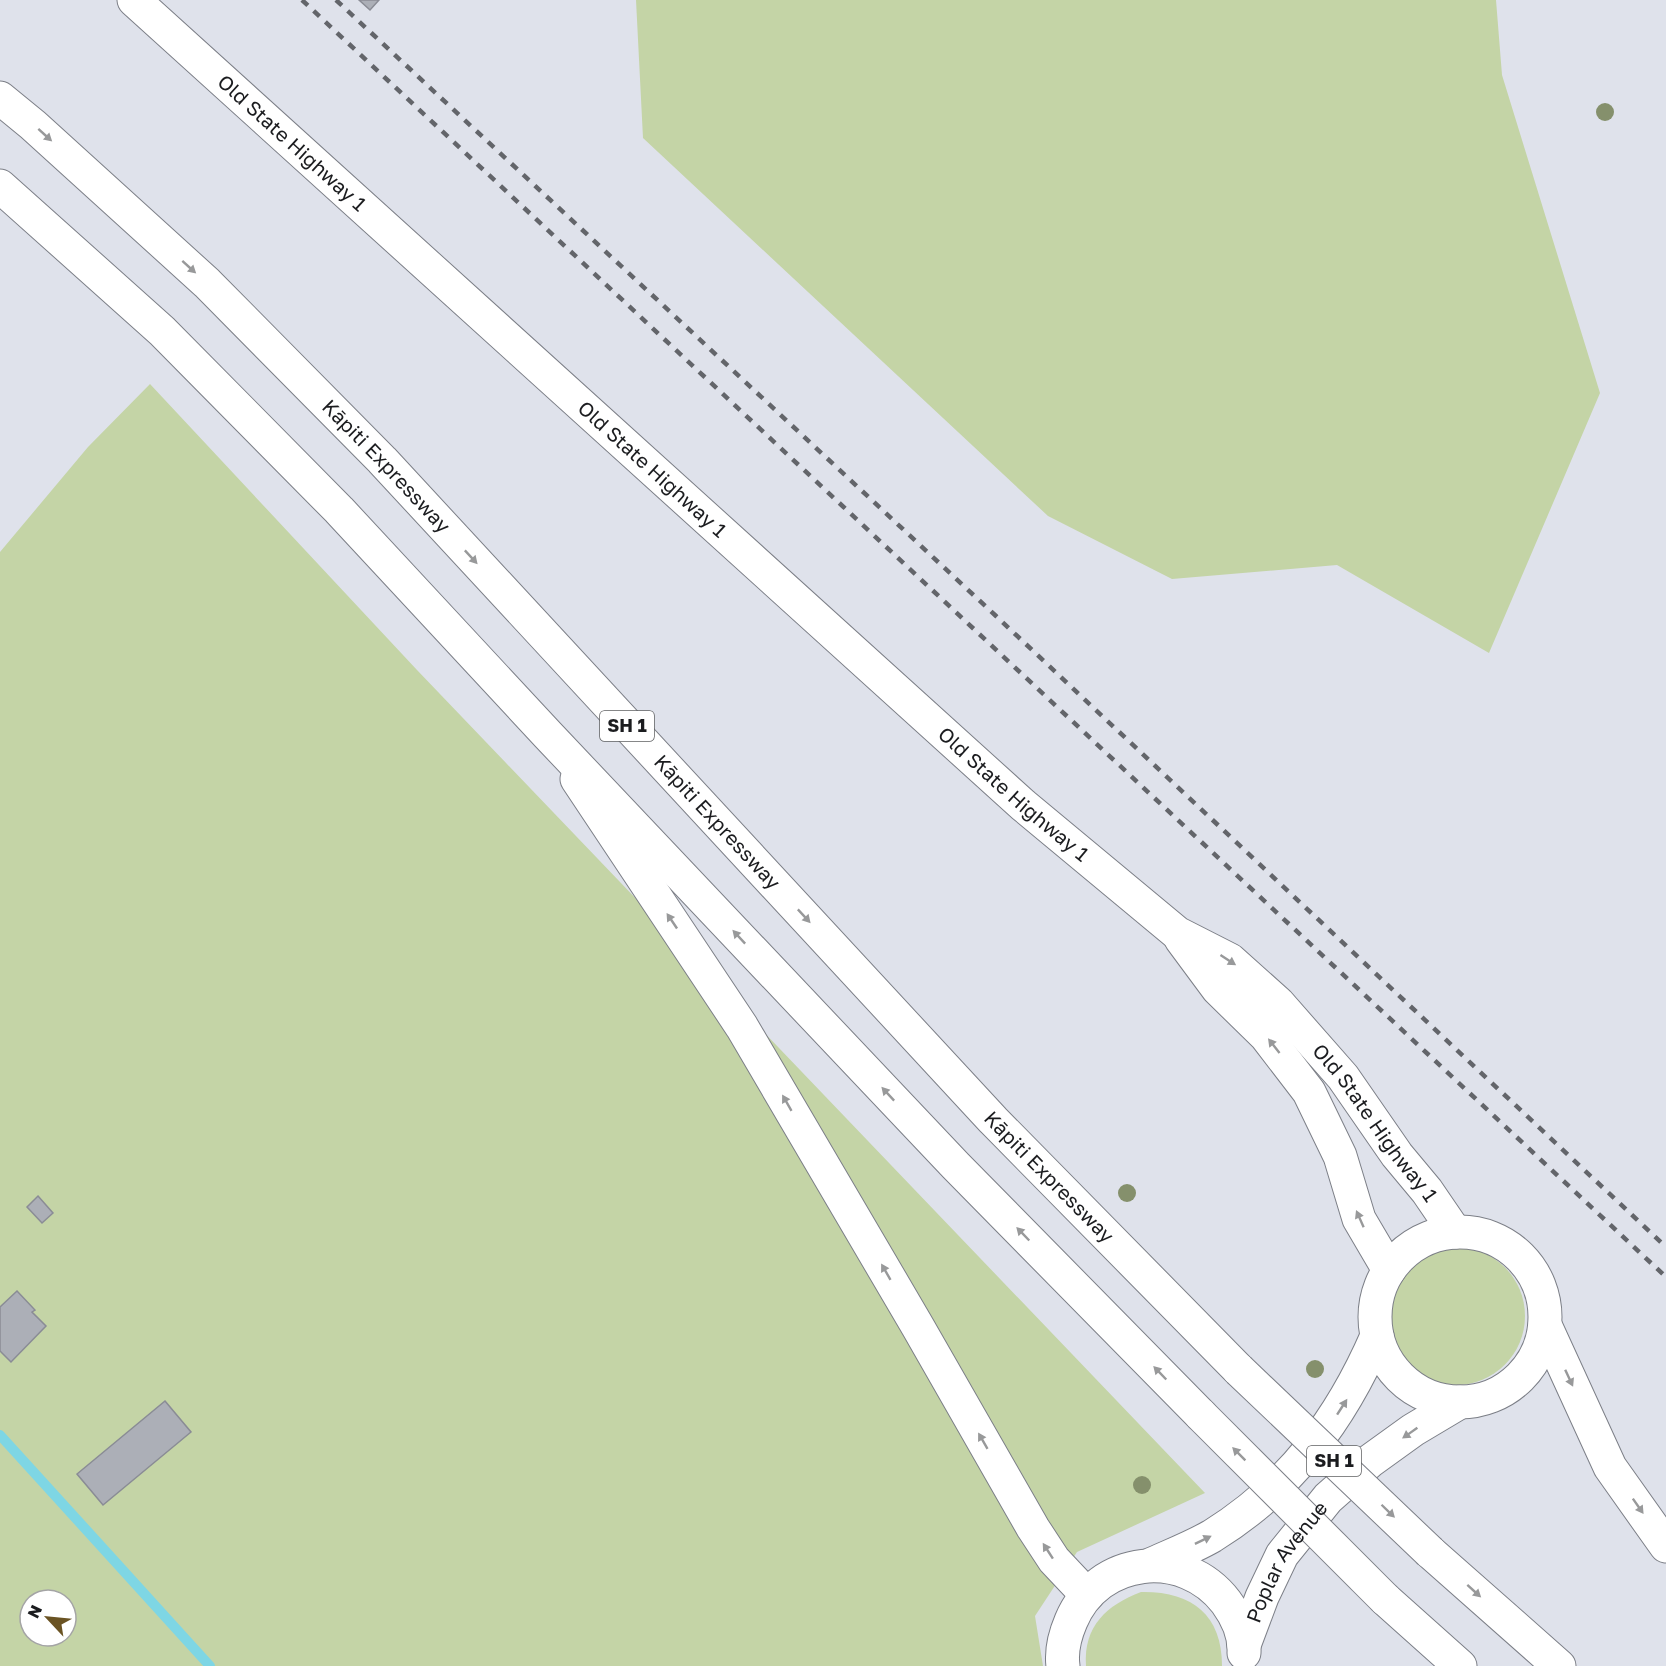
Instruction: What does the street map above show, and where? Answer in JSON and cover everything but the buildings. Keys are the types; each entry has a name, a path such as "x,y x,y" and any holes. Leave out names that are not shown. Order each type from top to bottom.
{"main road":[{"name":"Old State Highway 1","path":"134,0 1023,805 1177,933 1230,960 1278,1003 1343,1077 1396,1155 1427,1191 1455,1232"},
{"name":"Kāpiti Expressway","path":"0,98 33,125 207,283 382,460 993,1120 1239,1370 1430,1552 1558,1666"},
{"path":"0,186 162,331 339,510 548,735 956,1166 1385,1599 1460,1666"},
{"path":"548,735 742,1027 1053,1560 1087,1595"},
{"name":"Old State Highway 1","path":"1177,933 1218,989 1266,1036 1310,1092 1340,1156 1359,1219 1389,1270"},
{"path":"1545,1325 1542,1341 1530,1364 1512,1384 1488,1398 1460,1402 1432,1397 1407,1384 1388,1362 1377,1336 1375,1316 1377,1297 1389,1270 1403,1253 1428,1238 1455,1232 1483,1234 1508,1246 1528,1264 1540,1288 1545,1325 1610,1467 1666,1546"},
{"path":"1063,1666 1063,1646 1067,1630 1076,1609 1087,1595 1096,1586 1119,1572 1150,1565 1210,1537 1241,1516 1288,1475 1323,1436 1347,1398 1377,1336"},
{"name":"Poplar Avenue","path":"1244,1656 1262,1597 1282,1555 1328,1498 1396,1442 1460,1402"},
{"path":"1150,1565 1173,1567 1196,1575 1215,1589 1234,1613 1242,1630 1244,1656"}],"green space":[{"path":"636,0 1496,0 1502,75 1600,393 1489,653 1337,565 1172,579 1048,516 643,138"},
{"path":"150,384 417,670 1205,1493 1077,1552 1035,1616 1043,1666 0,1666 0,552 88,447"},
{"path":"1456,1247 1482,1252 1505,1267 1520,1290 1525,1316 1520,1342 1505,1365 1482,1380 1456,1385 1430,1380 1407,1365 1392,1342 1387,1316 1392,1290 1407,1267 1430,1252"},
{"path":"1141,1592 1175,1596 1189,1601 1200,1609 1210,1619 1216,1632 1221,1648 1222,1666 1086,1666 1086,1652 1093,1628 1118,1603"}],"waterway":[{"path":"0,1435 210,1666"}],"railway":[{"path":"302,0 1666,1277"},
{"path":"336,0 996,616 1666,1247"}]}
